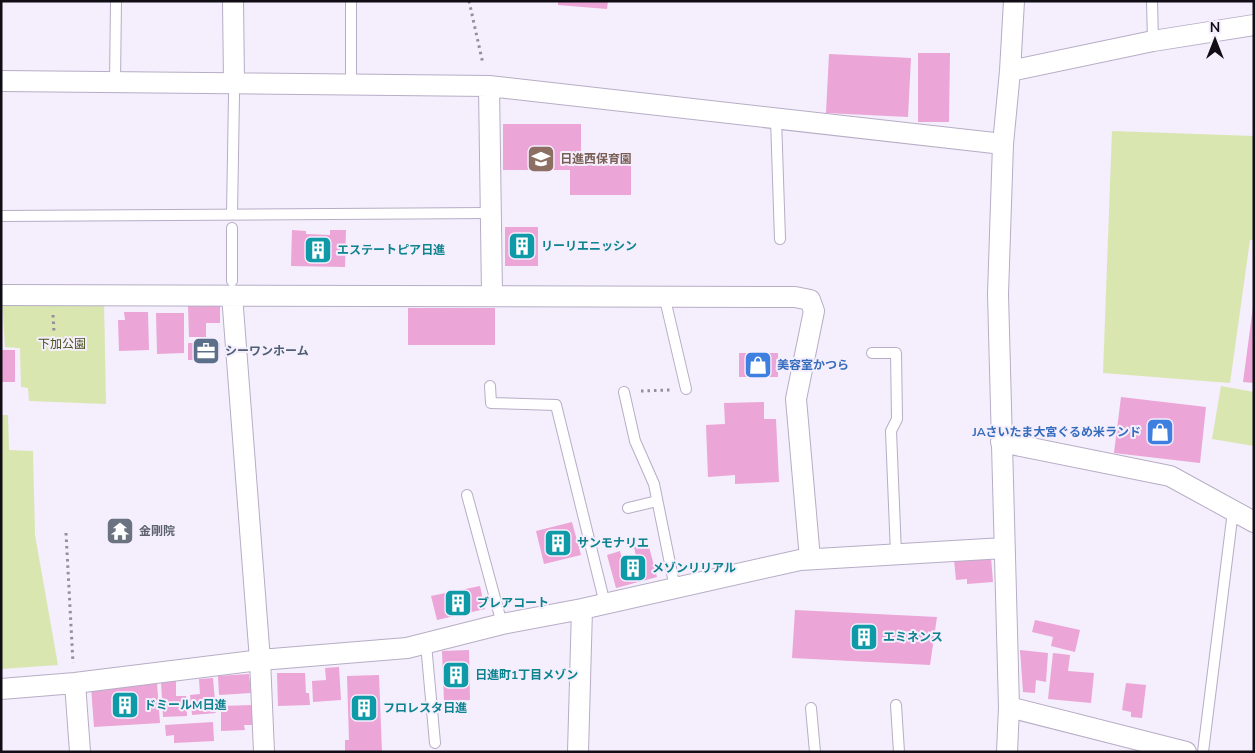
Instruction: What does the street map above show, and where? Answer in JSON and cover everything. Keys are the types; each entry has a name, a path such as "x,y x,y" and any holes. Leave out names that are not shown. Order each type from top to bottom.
{"street":[{"path":"233,1 234,89"},
{"path":"1007,752 1010,707 998,294 1003,144 1014,1"},
{"path":"1010,71 1153,41 1254,26"},
{"path":"1,81 114,82 234,89 351,85 489,86 1003,144"},
{"path":"489,86 489,213 492,294"},
{"path":"232,288 260,660 264,752"},
{"path":"1,295 232,288 492,294 795,296 810,300 814,311 796,399 810,559"},
{"path":"1001,442 1170,476 1254,522"},
{"path":"1,689 74,683 260,660 407,648 502,624 582,609 810,559 1004,548"},
{"path":"578,752 582,609"},
{"path":"74,683 80,752"},
{"path":"1010,707 1186,752"}],"lane":[{"path":"114,82 116,1"},
{"path":"351,85 352,1"},
{"path":"1152,1 1153,41"},
{"path":"232,214 234,89"},
{"path":"776,119 780,239"},
{"path":"1,216 489,213"},
{"path":"232,228 232,288"},
{"path":"664,295 686,389"},
{"path":"872,353 896,353 897,419 891,431 896,554"},
{"path":"490,386 491,404 556,405 605,604"},
{"path":"624,392 635,441 654,484 675,588"},
{"path":"467,494 502,624"},
{"path":"628,508 657,502"},
{"path":"1203,752 1233,511"},
{"path":"426,644 435,743"},
{"path":"896,705 899,752"},
{"path":"811,708 815,752"}],"path":[{"path":"469,1 489,86"},
{"path":"624,392 686,389"},
{"path":"66,533 74,683"}],"green space":[{"path":"1112,131 1254,136 1254,240 1250,240 1230,383 1103,373"},
{"name":"下加公園","path":"2,299 104,300 106,404 29,401 28,388 21,387 20,348 5,347"},
{"path":"1221,386 1254,392 1254,446 1212,439"},
{"path":"1,415 8,415 9,450 33,451 35,535 58,665 1,669"}],"building":[{"path":"558,1 608,1 607,9 558,5"},
{"path":"918,53 950,53 949,122 918,122"},
{"path":"829,54 911,58 908,117 826,113"},
{"path":"503,124 581,124 581,158 631,158 631,195 570,195 570,170 503,170"},
{"name":"リーリエニッシン","path":"505,227 538,227 538,266 505,266"},
{"name":"エステートピア日進","path":"292,230 306,231 306,234 330,235 330,230 346,230 345,267 291,266"},
{"path":"220,304 220,323 206,323 206,337 189,337 188,305"},
{"path":"1254,307 1254,383 1243,382"},
{"path":"408,308 495,308 495,345 408,345"},
{"path":"124,312 148,312 149,350 119,351 118,320 125,320"},
{"path":"156,313 184,313 184,353 157,354"},
{"path":"188,343 220,343 219,360 188,360"},
{"path":"1,350 15,350 15,382 1,382"},
{"name":"美容室かつら","path":"739,353 778,353 778,377 739,377"},
{"path":"1121,397 1206,407 1200,463 1114,453"},
{"path":"764,402 764,419 776,419 779,482 735,484 735,475 708,477 706,425 725,424 724,403"},
{"name":"サンモナリエ","path":"572,522 581,555 544,564 536,531"},
{"name":"メゾンリリアル","path":"648,543 657,577 616,588 607,555 620,551 622,560 636,556 634,547"},
{"path":"991,557 993,582 967,584 967,579 956,580 954,560"},
{"name":"ブレアコート","path":"480,586 485,609 437,620 431,596"},
{"name":"エミネンス","path":"795,610 937,617 930,665 792,658"},
{"path":"1035,620 1080,630 1075,652 1051,646 1053,637 1032,632"},
{"name":"日進町1丁目メゾン","path":"469,650 470,700 444,701 442,651"},
{"path":"1020,650 1048,653 1046,682 1036,680 1035,693 1023,692"},
{"path":"1053,653 1070,655 1068,671 1094,673 1091,703 1048,699"},
{"path":"339,667 341,700 313,702 312,681 326,680 325,668"},
{"path":"277,673 305,673 306,693 309,693 310,705 278,706"},
{"path":"249,674 251,693 219,695 218,676"},
{"name":"フロレスタ日進","path":"379,675 382,752 345,752 345,740 349,740 347,676"},
{"path":"213,678 216,713 192,715 190,695 200,694 199,679"},
{"path":"176,681 176,696 186,696 187,716 163,717 161,682"},
{"name":"ドミールM日進","path":"157,683 160,723 94,727 91,687"},
{"path":"1126,683 1146,685 1142,718 1131,717 1131,712 1122,710"},
{"path":"252,705 253,725 244,725 245,730 221,731 221,706"},
{"path":"213,722 214,741 174,743 174,735 166,736 165,725"}],"place":[{"name":"日進西保育園","path":"541,159"},
{"name":"リーリエニッシン","path":"522,246"},
{"name":"エステートピア日進","path":"318,250"},
{"name":"シーワンホーム","path":"206,351"},
{"name":"美容室かつら","path":"758,365"},
{"name":"JAさいたま大宮ぐるめ米ランド","path":"1160,432"},
{"name":"金剛院","path":"120,531"},
{"name":"サンモナリエ","path":"558,543"},
{"name":"メゾンリリアル","path":"633,568"},
{"name":"ブレアコート","path":"458,603"},
{"name":"エミネンス","path":"864,637"},
{"name":"日進町1丁目メゾン","path":"456,675"},
{"name":"ドミールM日進","path":"125,705"},
{"name":"フロレスタ日進","path":"364,708"}]}
